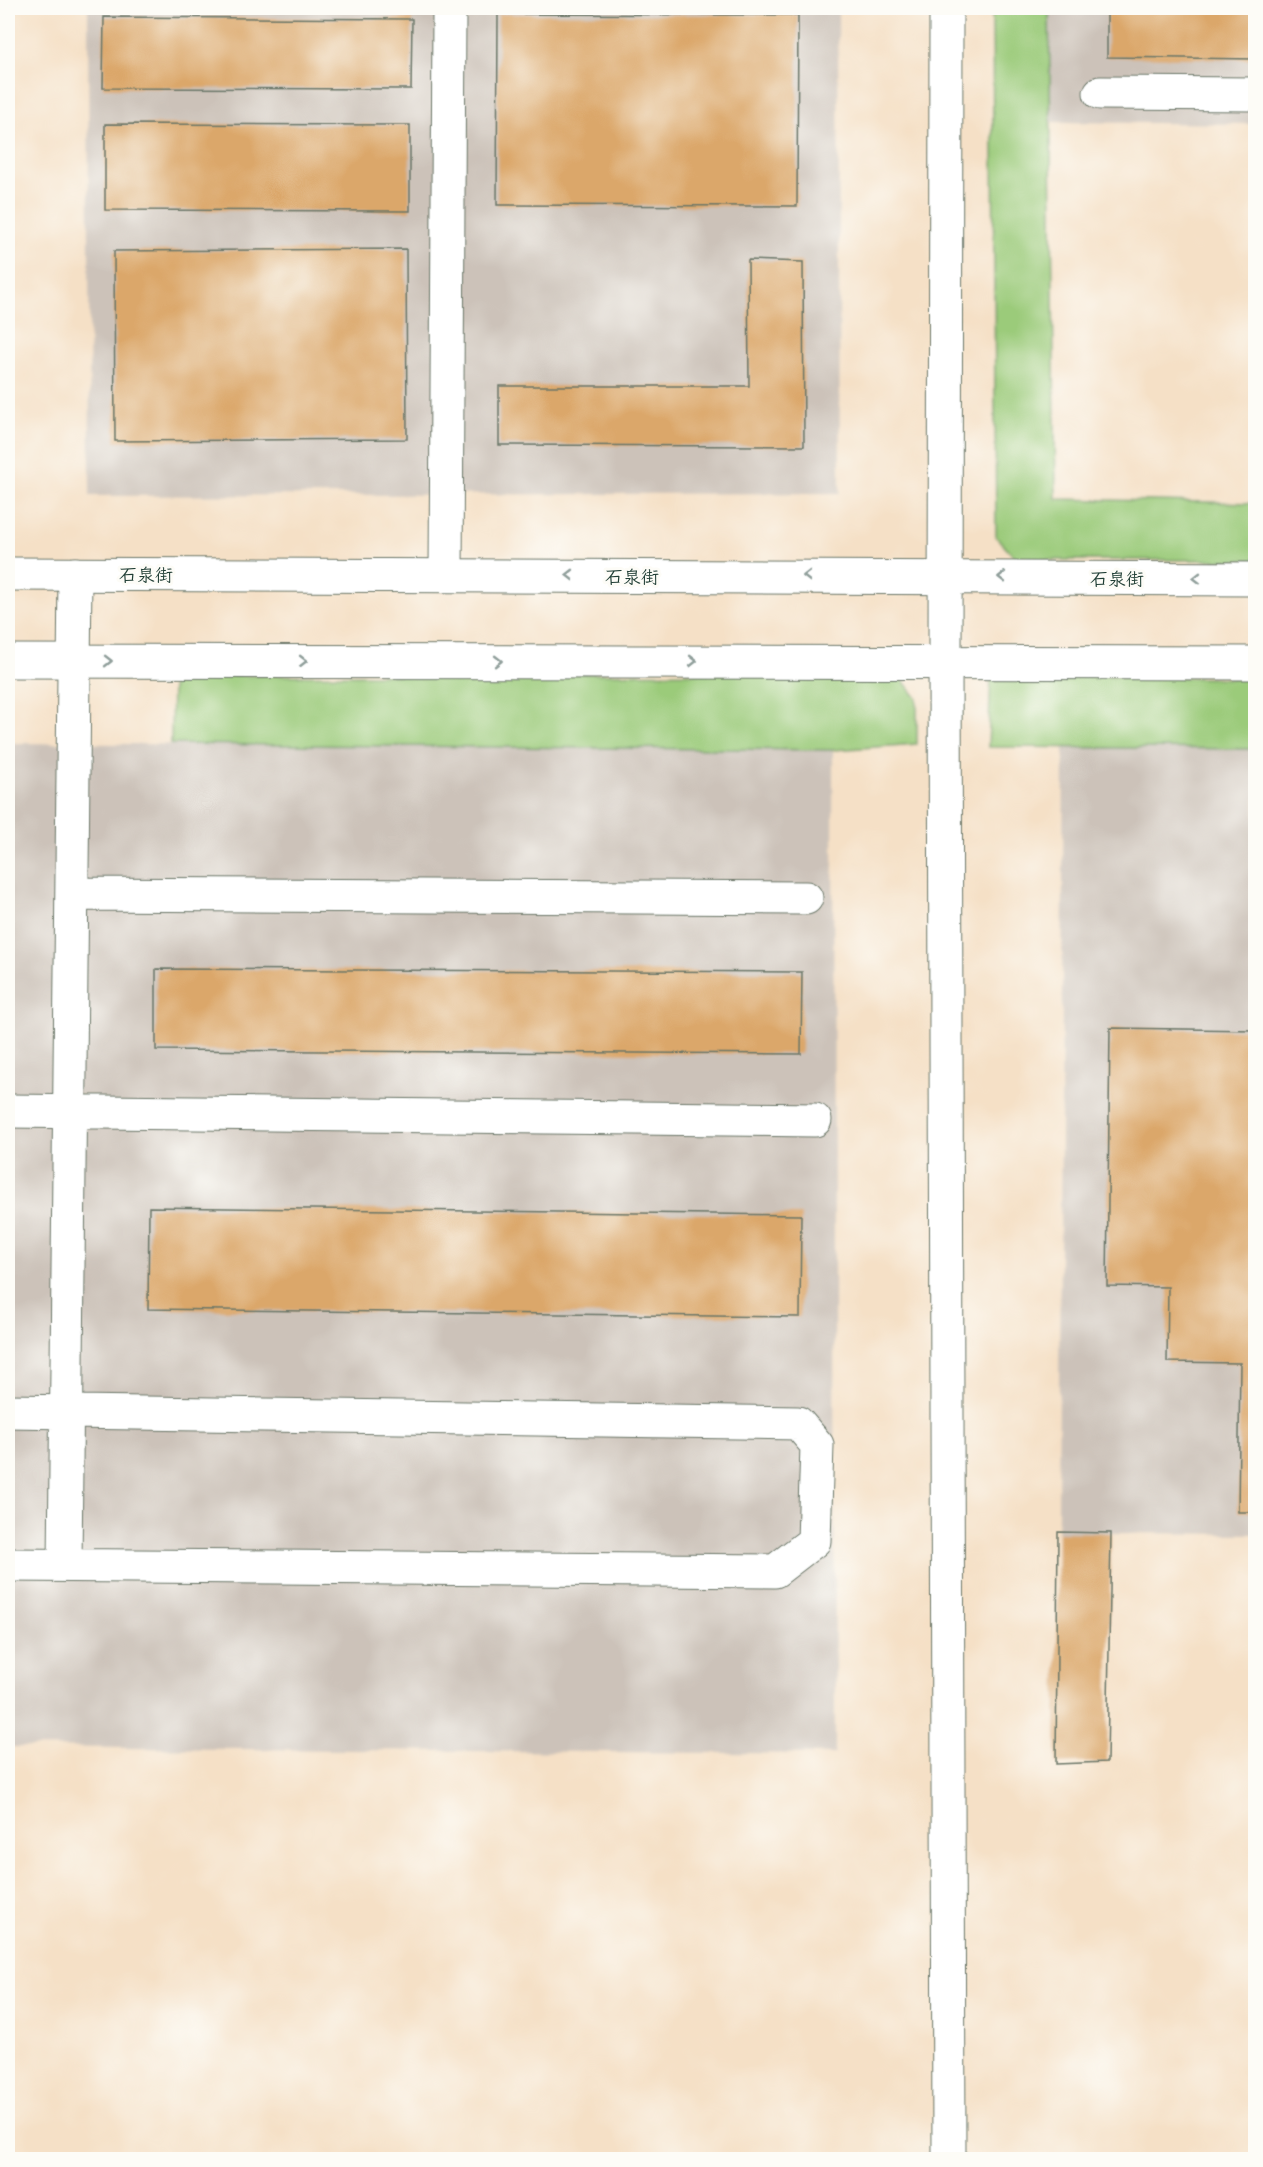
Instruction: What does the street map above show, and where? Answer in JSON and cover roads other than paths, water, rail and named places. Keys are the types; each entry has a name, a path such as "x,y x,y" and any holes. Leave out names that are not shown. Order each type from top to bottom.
{"main road":[{"path":"946,8 945,661 949,2160"},
{"path":"446,575 449,13"},
{"path":"1100,93 1256,94"},
{"name":"石泉街","path":"8,574 1256,579"},
{"path":"65,1565 75,574"},
{"path":"8,662 1256,663"},
{"path":"72,894 806,898"},
{"path":"8,1111 815,1120"},
{"path":"8,1411 798,1423 816,1445 814,1541 776,1572 8,1565"}]}
